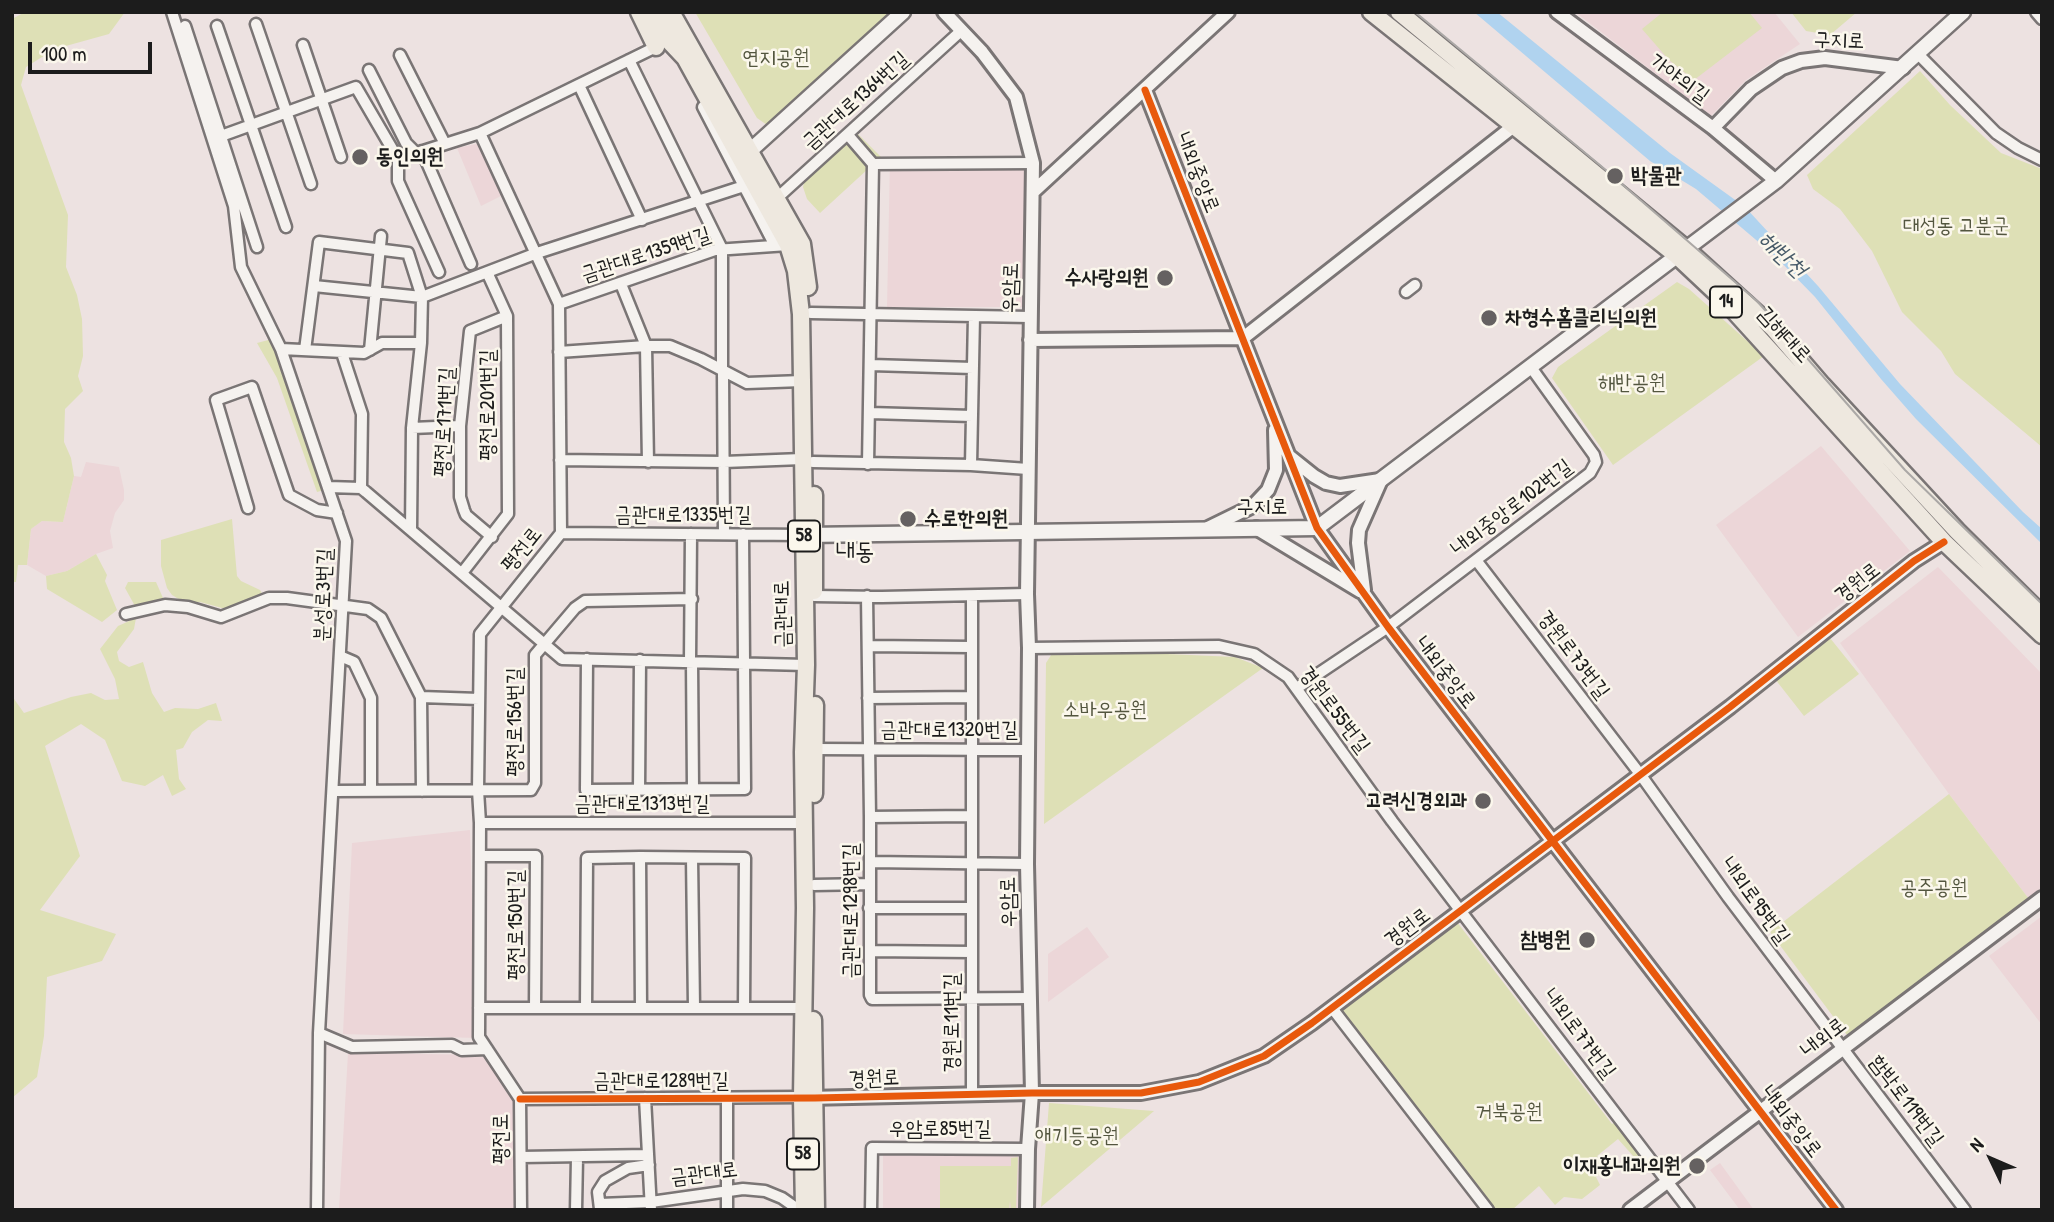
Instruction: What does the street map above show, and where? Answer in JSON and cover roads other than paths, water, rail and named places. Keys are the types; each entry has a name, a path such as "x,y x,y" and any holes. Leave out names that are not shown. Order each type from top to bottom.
{"main road":[{"path":"639,12 669,41"},
{"name":"금관대로","path":"654,12 669,41 685,58 802,244 811,313 802,1009 816,1210"},
{"name":"금관대로","path":"669,41 671,12"},
{"path":"745,155 904,12"},
{"name":"김해대로","path":"1371,12 1681,252 1944,542 2042,635"},
{"name":"김해대로","path":"1399,12 1773,328 1948,523 2042,615"},
{"path":"1776,181 1963,12"},
{"name":"금관대로","path":"745,155 782,245 796,271 808,460"},
{"name":"구지로","path":"809,535 1317,528 1776,181"},
{"name":"금관대로","path":"804,1210 813,1000 814,885 814,596 809,535"}],"street":[{"name":"분성로3번길","path":"172,12 234,206 241,267 281,349 346,541 319,1033 317,1210"},
{"name":"우암로","path":"944,12 982,52 1016,97 1033,163 1027,532 1027,864 1032,1093 1027,1210"},
{"path":"1033,192 1228,12"},
{"name":"가야의길","path":"1557,12 1713,128 1776,181"},
{"path":"2036,12 2042,19"},
{"path":"256,24 311,184"},
{"path":"185,26 257,247"},
{"path":"218,26 286,227"},
{"name":"금관대로1364번길","path":"776,199 962,30"},
{"path":"398,159 480,133 669,41 744,186 782,245"},
{"path":"303,45 341,157"},
{"path":"1918,54 1996,133 2042,160"},
{"path":"400,55 446,144"},
{"name":"구지로","path":"1713,128 1751,89 1791,64 1825,58 1903,68"},
{"path":"629,60 722,249 724,534"},
{"path":"369,70 406,142 419,152 471,264"},
{"path":"579,85 642,220"},
{"path":"221,136 356,87 398,159 398,181 439,272"},
{"name":"내외중앙로","path":"1145,90 1317,528 1388,627 1836,1210"},
{"path":"1030,340 1243,338 1515,125"},
{"name":"평전로","path":"480,133 559,304 561,533 481,634 478,790 479,1037 520,1099 521,1210"},
{"path":"848,135 873,164 868,464"},
{"path":"873,164 1033,163"},
{"path":"314,286 422,296 537,253 744,186"},
{"path":"370,350 381,236"},
{"path":"281,349 364,353 382,343 421,343 422,296 408,253 318,242 305,350"},
{"name":"금관대로1359번길","path":"559,304 722,249 782,245"},
{"name":"평전로201번길","path":"487,272 507,316 509,514 492,537"},
{"path":"621,284 646,346 648,462"},
{"path":"811,313 1030,317"},
{"name":"평전로171번길","path":"492,537 466,515 460,497 460,426 470,331 507,316"},
{"path":"971,465 974,316"},
{"name":"평전로171번길","path":"411,530 412,428 421,343"},
{"path":"559,352 670,346 747,383 802,381"},
{"path":"342,353 362,414 361,488"},
{"path":"871,365 973,368"},
{"name":"내외중앙로102번길","path":"1297,688 1388,627 1590,473 1596,462 1590,448 1530,366"},
{"path":"248,508 216,400 252,387 289,495 317,510 337,513"},
{"path":"870,413 972,416"},
{"path":"1208,528 1253,506 1268,490 1276,470 1274,419"},
{"path":"412,428 460,426"},
{"path":"1289,456 1314,476 1333,485 1381,480"},
{"path":"560,460 808,460 1028,469"},
{"path":"1365,594 1357,543 1359,530 1381,480"},
{"path":"328,487 361,488 562,659 806,664"},
{"path":"1256,528 1365,594"},
{"name":"금관대로1335번길","path":"561,533 809,535"},
{"path":"691,534 693,788"},
{"path":"743,534 744,664"},
{"path":"462,573 492,537"},
{"name":"경원로","path":"809,1098 1141,1093 1199,1082 1264,1056 1332,1008 1640,774 1914,561 1944,542"},
{"name":"경원로73번길","path":"1476,560 1640,774"},
{"path":"814,596 1027,594"},
{"name":"금관대로1320번길","path":"867,596 868,749"},
{"name":"경원로11번길","path":"972,596 972,1094"},
{"path":"126,614 165,605 188,607 221,617 269,598 368,609 381,618 421,697 422,791"},
{"name":"평전로156번길","path":"478,790 528,790 535,787 535,654 575,608 585,601 692,599"},
{"path":"868,646 971,647"},
{"name":"경원로55번길","path":"1029,648 1219,646 1254,654 1289,677 1392,821 1460,910"},
{"path":"340,656 354,662 371,698 371,791"},
{"name":"금관대로1313번길","path":"587,659 586,790 745,789 744,664"},
{"path":"639,790 640,660"},
{"path":"421,697 479,699"},
{"path":"869,698 971,697"},
{"name":"금관대로1320번길","path":"815,749 1028,750"},
{"name":"금관대로1298번길","path":"868,749 872,999 1030,998"},
{"name":"내외로95번길","path":"1640,774 1842,1049"},
{"path":"334,791 478,790"},
{"path":"870,817 971,816"},
{"name":"금관대로1313번길","path":"480,823 804,823"},
{"name":"평전로150번길","path":"480,856 536,856 535,1008"},
{"path":"586,1008 587,858 640,857 745,859 744,1008"},
{"path":"640,857 640,1008"},
{"path":"692,858 694,1007"},
{"path":"870,862 1027,864"},
{"path":"814,885 869,884"},
{"name":"내외로","path":"1630,1210 2042,898"},
{"path":"869,908 972,908"},
{"name":"내외로77번길","path":"1460,910 1689,1210"},
{"name":"경원로11번길","path":"870,951 972,952"},
{"path":"479,1008 802,1009"},
{"path":"1332,1008 1488,1210"},
{"path":"319,1033 352,1047 452,1045 462,1050 487,1049"},
{"name":"함박로119번길","path":"1842,1049 1965,1210"},
{"path":"645,1098 651,1206"},
{"name":"금관대로1289번길","path":"727,1098 727,1210"},
{"name":"금관대로1289번길","path":"520,1099 809,1098"},
{"name":"우암로85번길","path":"871,1210 872,1147 1028,1149"},
{"path":"521,1157 649,1160"},
{"path":"576,1210 577,1158"},
{"path":"600,1207 598,1192 605,1181 649,1160"},
{"name":"금관대로","path":"600,1207 651,1206 743,1189 765,1191 782,1198 799,1210"}],"water":[{"name":"해반천","path":"1474,12 1497,12 1670,153 1745,207 1818,286 1900,384 2042,529 2042,544 1916,419 1815,297 1775,256 1696,189 1650,161"}],"tram line":[{"path":"1415,12 1601,166 1757,301 1905,470 2042,604"}],"place":[{"name":"동인의원","path":"360,157"},
{"name":"박물관","path":"1615,176"},
{"name":"수사랑의원","path":"1165,278"},
{"name":"차형수홈클리닉의원","path":"1489,318"},
{"name":"수로한의원","path":"908,519"},
{"name":"고려신경외과","path":"1483,801"},
{"name":"참병원","path":"1587,940"},
{"name":"이재홍내과의원","path":"1697,1166"}],"district":[{"name":"내동","path":"855,553"}],"park label":[{"name":"연지공원","path":"776,58"},
{"name":"대성동 고분군","path":"1956,226"},
{"name":"해반공원","path":"1632,383"},
{"name":"소바우공원","path":"1105,710"},
{"name":"공주공원","path":"1934,888"},
{"name":"거북공원","path":"1509,1112"},
{"name":"애기등공원","path":"1077,1136"}]}
